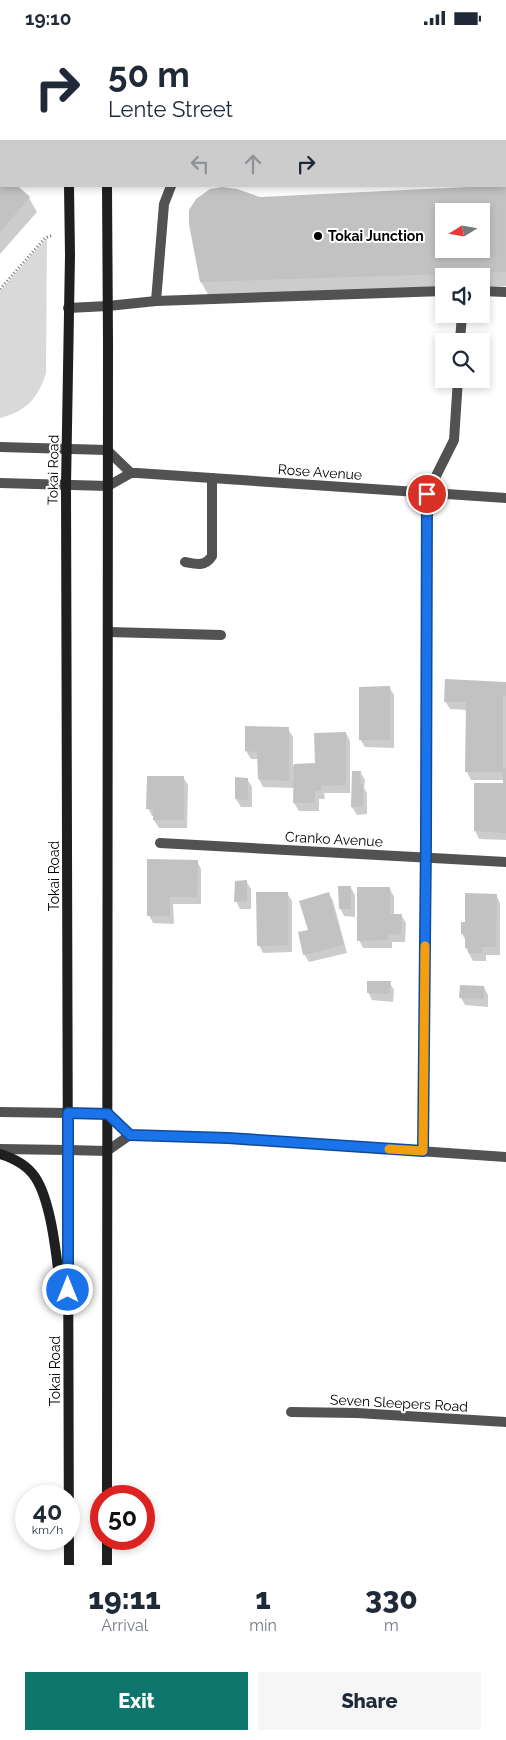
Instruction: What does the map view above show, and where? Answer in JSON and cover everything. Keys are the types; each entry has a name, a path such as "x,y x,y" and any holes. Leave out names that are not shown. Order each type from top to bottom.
{"main road":[{"name":"Tokai Road","path":"69,187 68,449 66,485 69,1565"},
{"path":"107,187 107,1485"},
{"path":"0,1154 13,1159 28,1169 35,1176 43,1193 50,1221 69,1348"},
{"path":"106,1550 106,1565"}],"street":[{"path":"156,301 164,204 171,187"},
{"path":"68,307 108,307 156,301 435,291"},
{"path":"490,291 506,292"},
{"path":"423,1151 427,494 454,440 457,388"},
{"path":"0,447 107,450 131,473 108,486 0,483"},
{"name":"Rose Avenue","path":"131,473 506,498"},
{"path":"185,562 203,564 209,561 212,556 212,478"},
{"path":"108,632 221,635"},
{"name":"Cranko Avenue","path":"160,843 506,862"},
{"path":"0,1112 108,1114 130,1135"},
{"path":"0,1149 107,1151 130,1135 228,1138 506,1157"},
{"name":"Seven Sleepers Road","path":"291,1412 357,1413 506,1422"}],"path":[{"path":"0,289 45,238 53,235"}],"shaded area":[{"path":"47,238 46,373 39,390 30,403 17,412 0,418 0,291"}],"building":[{"path":"0,187 19,187 30,197 0,232"},
{"name":"Tokai Junction","path":"222,187 237,189 260,197 467,187 506,187 506,272 490,273 490,268 435,268 435,274 200,282 189,224 189,210 196,199 210,189"},
{"path":"445,679 506,682 506,696 503,696 503,768 506,768 506,833 474,831 474,783 503,783 503,772 465,772 466,702 444,702"},
{"path":"390,686 390,740 359,740 359,687"},
{"path":"245,726 289,727 289,781 258,779 257,752 245,751"},
{"path":"346,732 346,785 321,786 321,791 315,791 315,803 293,803 294,764 315,763 314,733"},
{"path":"352,771 361,771 360,783 363,784 363,807 351,807"},
{"path":"147,776 184,776 184,820 153,820 153,809 146,809"},
{"path":"235,777 248,778 248,800 235,799"},
{"path":"147,859 198,860 197,897 170,897 170,916 147,916"},
{"path":"247,880 247,901 234,902 235,881"},
{"path":"338,886 351,886 351,909 339,909"},
{"path":"357,887 390,887 390,914 402,914 401,935 388,934 388,940 357,941"},
{"path":"256,892 288,892 288,945 257,946"},
{"path":"329,892 344,945 303,955 298,932 308,930 299,901"},
{"path":"465,893 497,894 496,947 482,947 482,953 468,953 468,948 465,948 465,934 461,934 461,922 465,922"},
{"path":"367,981 391,981 389,994 367,993"},
{"path":"460,985 484,986 484,999 459,998"}],"slow traffic":[{"path":"389,1149 423,1151 425,946"}],"place":[{"name":"Tokai Junction","path":"318,236"}],"route":[{"path":"68,1290 68,1113 108,1114 130,1135 228,1138 423,1151 427,494"}]}
